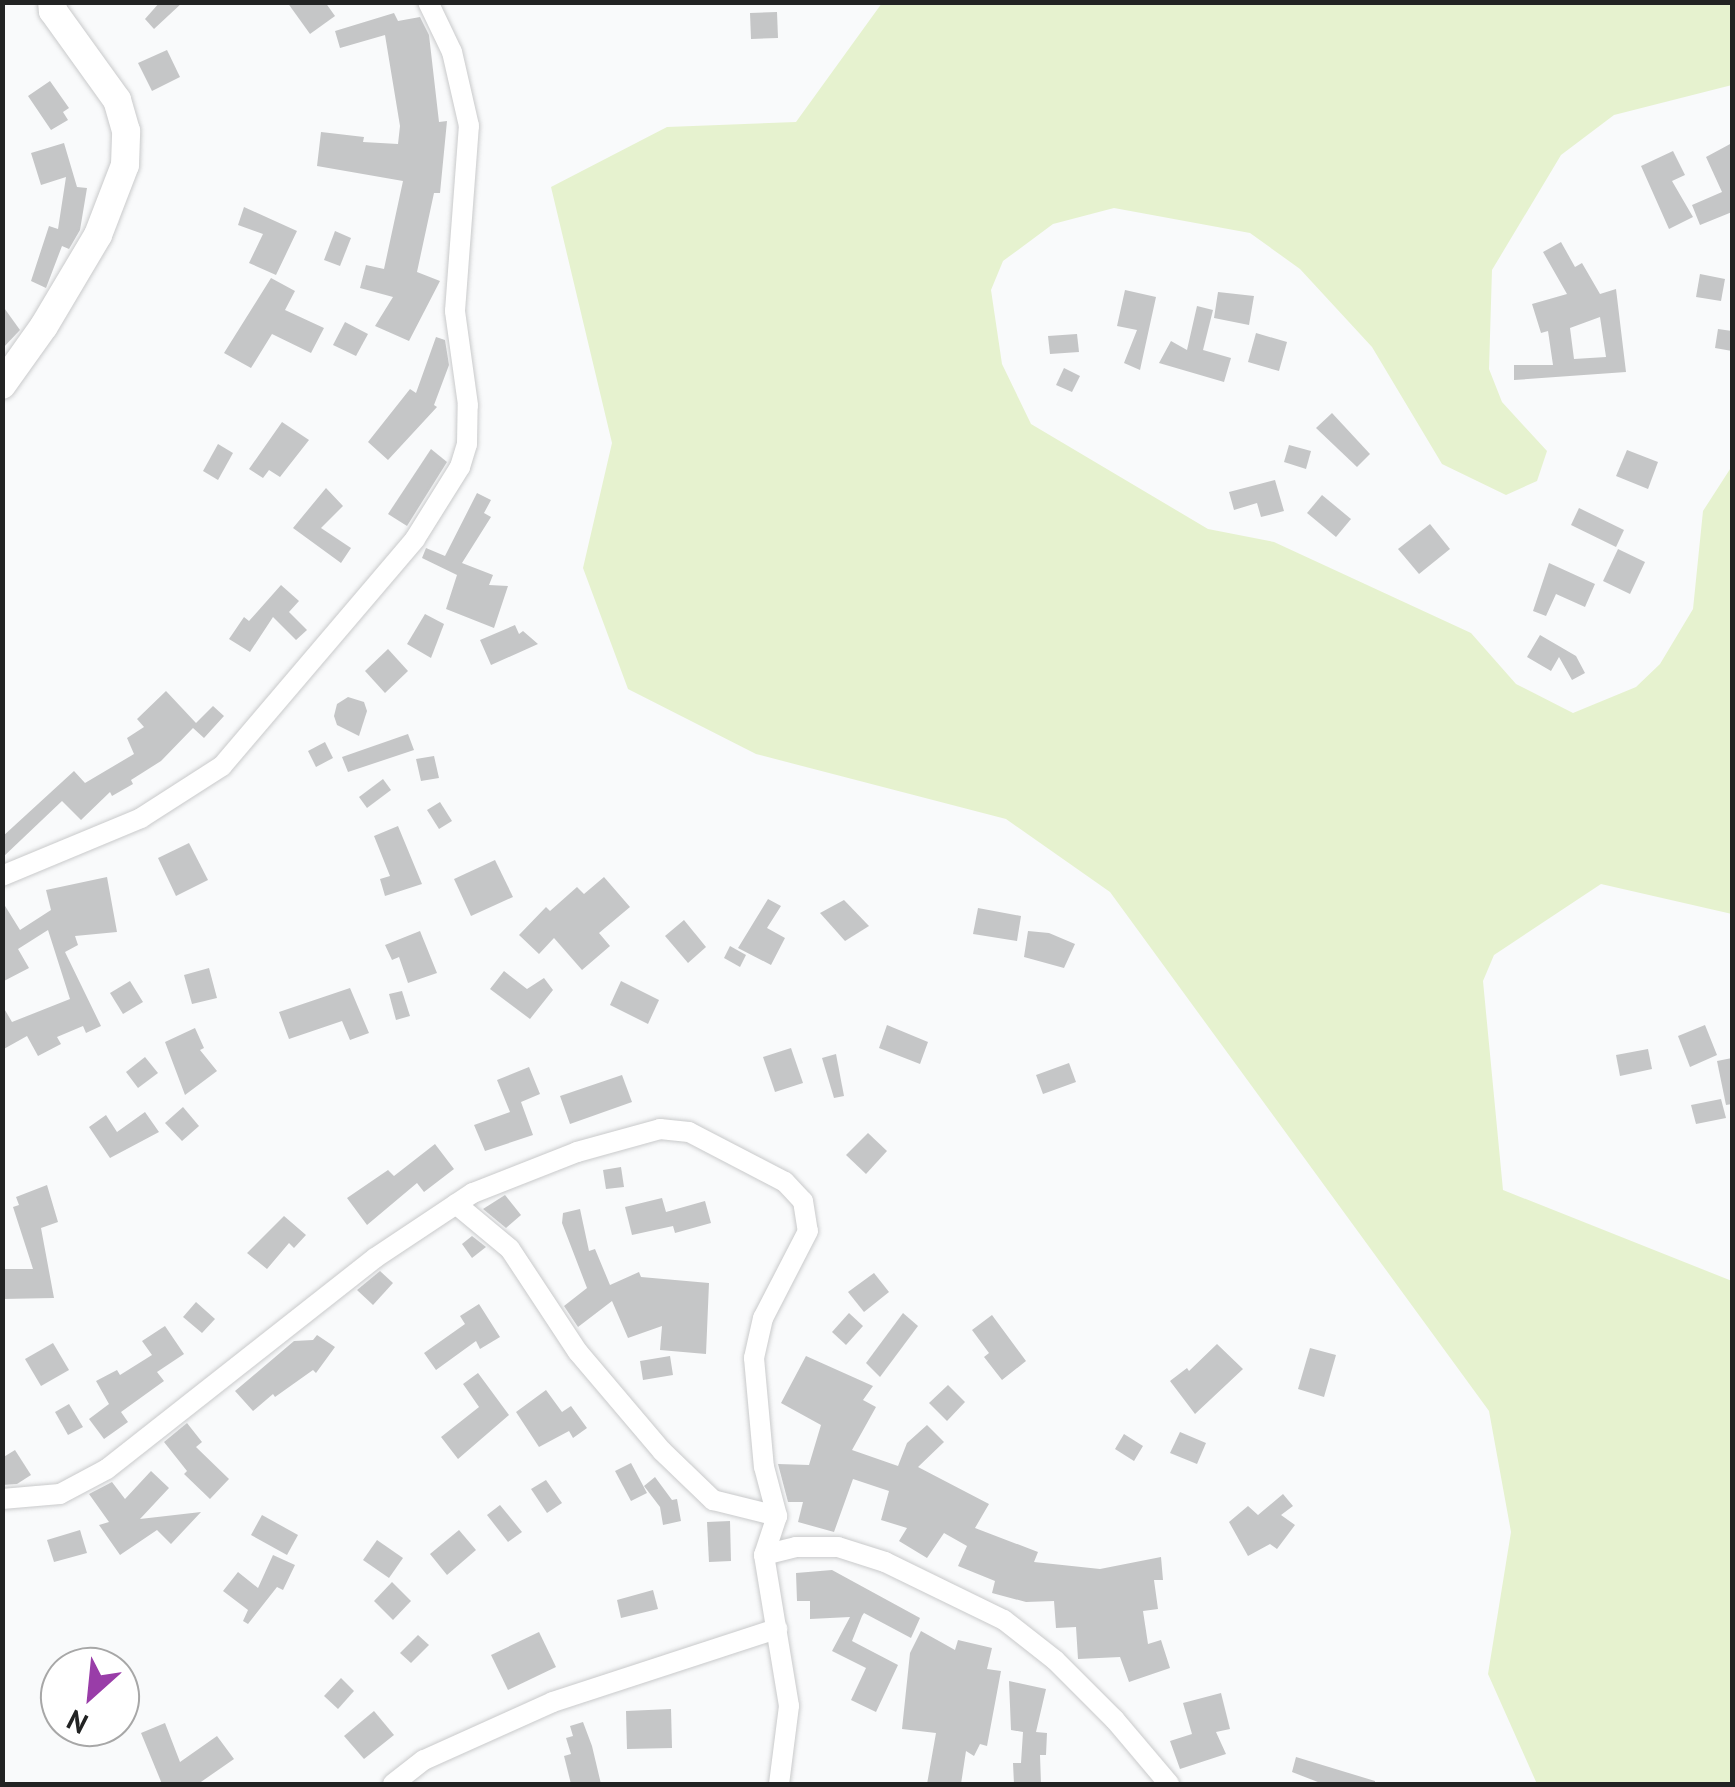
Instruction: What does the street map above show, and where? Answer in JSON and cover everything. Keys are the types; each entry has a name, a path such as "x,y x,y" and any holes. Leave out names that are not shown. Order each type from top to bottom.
{"street":[{"path":"2,384 44,326 98,235 126,165 126,132 118,100 54,12 52,2"},
{"path":"2,876 141,818 222,766 415,539 460,467 467,444 468,405 455,289 469,126 452,52 428,2"},
{"path":"2,1499 60,1494 108,1469 375,1258 456,1204 526,1170 660,1129 690,1132 720,1144 784,1182 802,1201 808,1232 775,1290 754,1358 764,1467 777,1516 764,1554 790,1706 779,1784"},
{"path":"456,1204 510,1250 578,1352 662,1451 713,1500 777,1516"},
{"path":"764,1554 796,1547 838,1547 885,1562 1004,1620 1042,1649 1115,1720 1169,1784"},
{"path":"393,1784 424,1760 552,1702 777,1630"}],"green space":[{"path":"882,3 1732,3 1732,85 1614,115 1561,155 1492,270 1489,369 1502,402 1547,451 1537,481 1506,495 1442,464 1372,347 1300,269 1250,233 1114,208 1053,224 1003,261 991,290 1002,364 1031,424 1208,529 1274,542 1471,633 1516,684 1573,713 1636,687 1660,664 1693,609 1703,511 1732,466 1732,914 1601,884 1494,955 1483,981 1503,1190 1732,1281 1732,1784 1537,1784 1488,1674 1511,1532 1489,1411 1110,892 1006,819 756,754 628,689 583,568 612,443 551,187 667,127 796,122"}],"building":[{"path":"160,2 183,2 154,29 145,19"},
{"path":"287,2 325,2 335,16 310,34"},
{"path":"777,12 778,38 751,39 750,13"},
{"path":"394,13 398,21 420,17 429,35 439,122 447,121 440,193 434,193 417,272 440,281 409,341 375,326 393,297 360,288 366,265 384,269 403,181 317,166 321,132 364,137 363,142 398,144 400,126 385,35 340,48 335,31"},
{"path":"167,50 180,77 152,91 138,63"},
{"path":"50,81 69,108 63,112 68,120 51,130 28,96"},
{"path":"64,143 77,187 87,188 80,230 69,249 62,246 46,288 31,281 49,226 58,229 66,177 41,185 31,153"},
{"path":"1732,143 1732,212 1700,225 1692,205 1722,192 1706,157"},
{"path":"1673,151 1685,175 1672,181 1693,217 1669,229 1641,166"},
{"path":"244,207 297,231 276,275 249,263 263,234 238,225"},
{"path":"335,231 351,238 340,266 324,260"},
{"path":"1561,242 1575,267 1582,263 1600,294 1616,289 1626,372 1514,380 1514,365 1553,365 1548,331 1541,333 1532,304 1567,294 1543,252","holes":["1600,317 1606,357 1574,359 1570,328"]},
{"path":"1700,274 1725,279 1721,301 1696,297"},
{"path":"271,278 295,291 285,310 324,328 311,353 272,334 251,368 224,353"},
{"path":"1125,290 1156,297 1140,370 1124,363 1137,330 1117,326"},
{"path":"1218,292 1254,296 1249,325 1214,318"},
{"path":"2,305 20,330 2,349"},
{"path":"1197,306 1213,310 1203,350 1231,358 1224,382 1159,363 1171,341 1187,350"},
{"path":"345,322 368,334 356,356 333,345"},
{"path":"1718,329 1732,331 1732,351 1715,348"},
{"path":"1256,333 1287,342 1279,371 1248,362"},
{"path":"1077,334 1079,352 1050,354 1048,336"},
{"path":"436,337 445,340 449,365 434,405 437,407 388,460 368,442 410,389 416,393"},
{"path":"1064,368 1080,376 1072,392 1056,385"},
{"path":"1332,413 1370,454 1357,467 1316,428"},
{"path":"282,422 309,440 280,477 269,470 263,478 249,469"},
{"path":"218,444 233,453 218,480 203,471"},
{"path":"1289,445 1311,451 1306,469 1284,462"},
{"path":"431,449 447,462 407,526 388,514"},
{"path":"1627,450 1658,462 1648,489 1616,476"},
{"path":"1275,480 1284,511 1261,517 1257,503 1234,510 1229,492"},
{"path":"326,488 343,506 321,528 351,548 341,563 293,528"},
{"path":"477,493 491,500 484,513 491,517 462,563 493,575 489,585 508,586 494,628 446,609 457,575 422,558 426,548 445,556"},
{"path":"1322,495 1351,519 1336,537 1307,513"},
{"path":"1579,508 1624,530 1616,547 1571,525"},
{"path":"1430,524 1450,549 1419,574 1398,549"},
{"path":"1618,549 1645,562 1630,594 1603,581"},
{"path":"1549,563 1595,584 1585,607 1556,594 1546,616 1533,611"},
{"path":"281,585 299,601 289,612 307,630 296,640 273,617 250,652 229,639 244,617 249,621"},
{"path":"425,614 444,624 431,658 407,644"},
{"path":"515,625 519,634 523,631 538,644 491,665 480,640"},
{"path":"1540,635 1576,656 1585,673 1572,680 1559,657 1551,671 1527,657"},
{"path":"388,649 408,671 385,693 365,671"},
{"path":"166,691 196,723 213,706 224,716 204,738 193,728 161,761 131,780 133,784 112,796 110,792 81,820 62,801 2,858 2,837 74,771 85,783 134,754 127,738 144,727 137,719"},
{"path":"348,697 364,702 367,711 359,736 337,725 334,716 337,704"},
{"path":"408,734 414,750 348,772 342,757"},
{"path":"325,742 333,758 316,767 308,751"},
{"path":"434,756 439,778 421,781 416,759"},
{"path":"383,779 391,790 367,808 359,797"},
{"path":"440,802 452,821 439,829 427,810"},
{"path":"398,826 422,884 385,896 380,879 390,876 374,836"},
{"path":"189,843 208,880 176,896 158,858"},
{"path":"495,860 513,897 471,916 454,879"},
{"path":"107,877 117,932 75,936 78,945 65,952 101,1026 86,1033 83,1026 57,1037 61,1044 38,1056 27,1036 2,1050 2,1005 12,1022 70,999 48,930 18,949 29,968 2,982 2,901 20,930 51,910 46,890"},
{"path":"604,877 630,907 599,933 610,946 582,970 554,938 539,954 519,935 546,907 550,911 577,887 584,894"},
{"path":"768,899 781,906 767,928 785,938 771,965 738,948"},
{"path":"844,900 869,926 845,941 820,913"},
{"path":"978,908 1021,916 1017,941 973,934"},
{"path":"684,920 706,947 688,963 665,936"},
{"path":"420,931 437,973 408,983 399,957 392,960 385,945"},
{"path":"1028,931 1049,933 1075,944 1064,968 1024,957"},
{"path":"730,946 746,955 740,967 724,958"},
{"path":"209,968 217,998 192,1004 184,975"},
{"path":"504,971 527,989 544,978 553,990 530,1019 490,989"},
{"path":"130,981 143,1002 123,1014 110,993"},
{"path":"621,981 659,1000 648,1024 610,1005"},
{"path":"350,988 369,1033 350,1040 342,1021 289,1039 279,1012"},
{"path":"402,991 410,1016 396,1020 389,994"},
{"path":"887,1025 928,1042 920,1064 879,1048"},
{"path":"1705,1025 1717,1055 1690,1067 1678,1036"},
{"path":"195,1028 204,1048 200,1050 217,1071 185,1095 165,1042"},
{"path":"791,1048 803,1083 775,1092 763,1057"},
{"path":"1648,1049 1652,1069 1620,1076 1616,1055"},
{"path":"836,1054 844,1096 834,1098 822,1058"},
{"path":"145,1057 158,1073 138,1088 126,1072"},
{"path":"1732,1058 1732,1104 1726,1105 1717,1061"},
{"path":"1069,1063 1076,1082 1043,1094 1036,1075"},
{"path":"529,1067 540,1094 521,1102 533,1135 485,1151 474,1125 510,1112 497,1080"},
{"path":"622,1075 632,1102 570,1124 560,1096"},
{"path":"1721,1099 1726,1118 1696,1124 1691,1105"},
{"path":"183,1107 199,1126 182,1141 165,1123"},
{"path":"145,1112 159,1132 110,1158 89,1127 106,1115 117,1132"},
{"path":"868,1133 887,1151 866,1174 846,1155"},
{"path":"435,1144 454,1169 424,1192 417,1183 367,1225 347,1198 388,1170 394,1176"},
{"path":"621,1167 624,1187 606,1189 603,1170"},
{"path":"47,1185 58,1222 41,1228 54,1298 2,1299 2,1269 33,1269 13,1207 19,1205 16,1197"},
{"path":"505,1195 521,1215 506,1228 483,1209"},
{"path":"662,1198 666,1212 705,1201 711,1223 675,1233 673,1226 632,1235 625,1207"},
{"path":"580,1209 589,1251 595,1249 610,1285 639,1272 641,1277 709,1283 706,1354 660,1350 662,1326 628,1338 612,1301 578,1327 564,1306 587,1288 562,1223 563,1213"},
{"path":"284,1216 306,1235 294,1248 289,1243 267,1269 247,1253"},
{"path":"472,1236 486,1247 472,1258 462,1244"},
{"path":"380,1271 393,1283 373,1305 357,1290"},
{"path":"874,1273 889,1292 864,1312 848,1292"},
{"path":"196,1302 215,1319 202,1333 183,1317"},
{"path":"479,1304 500,1337 480,1349 476,1341 436,1370 424,1353 465,1324 460,1316"},
{"path":"849,1313 863,1326 846,1345 832,1332"},
{"path":"903,1313 918,1326 880,1377 866,1363"},
{"path":"992,1315 1026,1361 1002,1380 984,1357 989,1353 972,1330"},
{"path":"165,1326 184,1354 157,1372 164,1381 121,1412 128,1422 104,1439 89,1419 109,1404 96,1381 117,1370 120,1375 152,1355 142,1341"},
{"path":"317,1335 335,1347 316,1373 313,1370 275,1397 273,1394 253,1411 235,1391 294,1341 313,1340"},
{"path":"53,1343 69,1370 41,1386 25,1359"},
{"path":"1217,1344 1243,1369 1195,1414 1170,1381 1187,1368 1189,1371"},
{"path":"1310,1348 1336,1355 1324,1397 1298,1389"},
{"path":"670,1356 673,1375 643,1380 640,1361"},
{"path":"806,1356 873,1386 863,1400 876,1407 852,1450 898,1466 907,1443 927,1425 944,1442 918,1467 989,1504 975,1528 1038,1552 1034,1562 1100,1569 1161,1557 1163,1580 1154,1580 1158,1609 1143,1611 1148,1644 1161,1640 1170,1668 1129,1682 1120,1657 1078,1659 1076,1627 1056,1628 1054,1601 1026,1602 992,1593 995,1581 958,1566 967,1546 944,1533 927,1558 899,1541 907,1528 881,1520 889,1491 853,1479 834,1532 798,1522 803,1502 788,1502 778,1464 809,1465 821,1425 781,1403"},
{"path":"478,1373 509,1415 458,1459 441,1437 479,1407 463,1384"},
{"path":"948,1385 965,1402 947,1421 929,1403"},
{"path":"546,1390 562,1412 571,1406 587,1428 573,1438 569,1431 539,1447 516,1412"},
{"path":"69,1404 83,1427 68,1435 55,1412"},
{"path":"187,1423 202,1442 196,1447 229,1479 210,1499 184,1474 187,1471 164,1442"},
{"path":"1180,1432 1206,1443 1197,1464 1170,1453"},
{"path":"1124,1434 1143,1446 1134,1461 1115,1449"},
{"path":"15,1450 31,1475 17,1484 2,1485 2,1458"},
{"path":"631,1463 647,1493 631,1501 615,1471"},
{"path":"151,1471 169,1488 140,1519 201,1512 171,1544 157,1530 120,1555 99,1525 109,1522 89,1494 112,1482 125,1499"},
{"path":"655,1477 672,1500 677,1499 681,1521 663,1525 660,1507 644,1486"},
{"path":"546,1480 562,1503 547,1513 531,1489"},
{"path":"1283,1494 1293,1506 1281,1515 1295,1525 1277,1549 1270,1544 1248,1556 1229,1522 1248,1506 1258,1515"},
{"path":"500,1505 522,1532 508,1542 487,1515"},
{"path":"262,1515 298,1535 287,1555 251,1535"},
{"path":"730,1521 731,1561 709,1562 707,1522"},
{"path":"80,1530 87,1553 54,1562 47,1540"},
{"path":"459,1530 476,1550 447,1575 430,1554"},
{"path":"377,1540 403,1558 389,1578 363,1560"},
{"path":"273,1555 295,1565 283,1590 277,1587 248,1624 243,1621 248,1610 223,1591 238,1572 258,1588"},
{"path":"832,1570 920,1618 911,1638 864,1613 862,1616 852,1641 898,1665 876,1712 851,1700 866,1668 832,1651 850,1617 810,1619 810,1601 797,1601 796,1573"},
{"path":"392,1582 411,1601 393,1620 374,1601"},
{"path":"653,1590 658,1609 621,1618 617,1600"},
{"path":"921,1631 955,1650 958,1640 992,1648 987,1669 1001,1671 987,1746 980,1744 974,1756 966,1751 961,1784 927,1784 936,1733 902,1729 910,1653"},
{"path":"539,1632 556,1667 508,1690 491,1655"},
{"path":"418,1635 429,1645 411,1663 400,1653"},
{"path":"341,1678 354,1691 338,1709 324,1696"},
{"path":"1009,1681 1046,1689 1036,1732 1047,1733 1046,1755 1040,1755 1041,1784 1014,1784 1013,1763 1021,1763 1023,1732 1011,1730"},
{"path":"1221,1693 1230,1729 1216,1732 1226,1754 1180,1769 1170,1741 1192,1734 1183,1703"},
{"path":"671,1709 672,1748 627,1749 626,1711"},
{"path":"374,1711 394,1735 364,1759 344,1736"},
{"path":"583,1722 601,1784 571,1784 564,1756 571,1754 566,1738 573,1736 570,1726"},
{"path":"165,1723 180,1762 217,1736 234,1759 198,1784 162,1784 141,1733"},
{"path":"1296,1757 1375,1784 1323,1784 1292,1772"}]}
